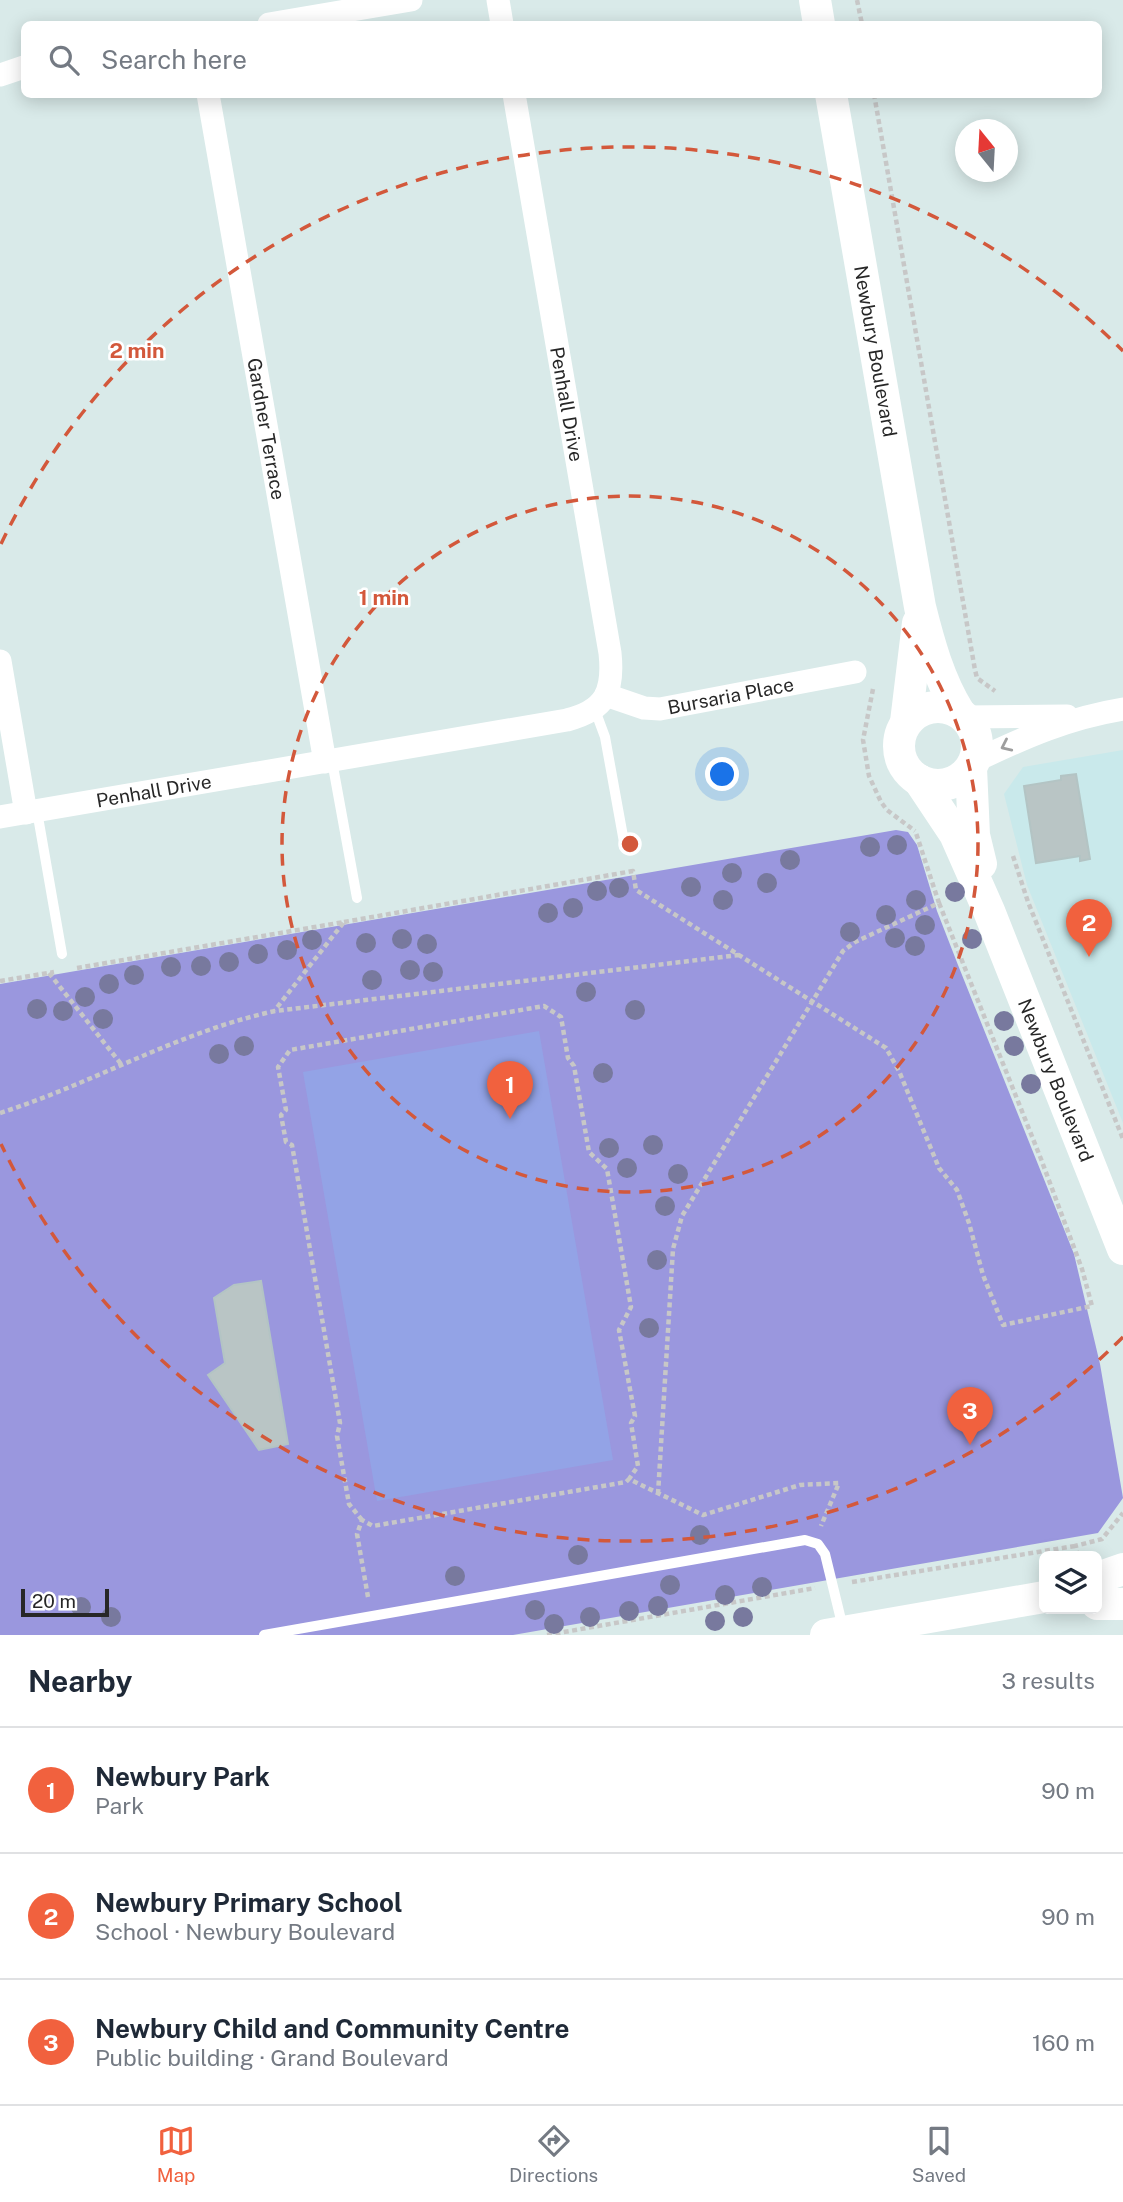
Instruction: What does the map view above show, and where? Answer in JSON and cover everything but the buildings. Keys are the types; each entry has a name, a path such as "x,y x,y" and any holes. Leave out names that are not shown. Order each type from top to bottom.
{"street":[{"path":"287,21 411,0"},
{"path":"498,0 502,21"},
{"path":"815,0 818,21"},
{"path":"0,66 21,66"},
{"path":"0,75 21,67"},
{"name":"Gardner Terrace","path":"209,98 329,761"},
{"name":"Penhall Drive","path":"0,817 567,720 586,715 600,702 611,680 610,653 515,98"},
{"name":"Newbury Boulevard","path":"832,98 920,607 942,676 962,714"},
{"name":"Newbury Boulevard","path":"906,722 920,607"},
{"path":"0,661 31,812"},
{"name":"Bursaria Place","path":"600,702 660,709 855,672"},
{"path":"1084,716 962,714 943,706 926,708 906,722 899,741 900,754 905,767 919,780 943,785 959,780 973,765 1035,733 1084,716 1123,709"},
{"path":"962,714 977,737 978,745 973,765"},
{"name":"Newbury Boulevard","path":"973,765 974,835 989,911"},
{"name":"Newbury Boulevard","path":"919,780 955,834 989,911 1123,1248"},
{"path":"1102,1576 1123,1569"},
{"path":"832,1634 1039,1599"},
{"path":"1102,1604 1123,1604"}],"lane":[{"name":"Penhall Drive","path":"600,702 624,842"},
{"name":"Gardner Terrace","path":"329,761 357,898"},
{"path":"31,812 62,954"},
{"path":"264,1635 805,1540 818,1544 829,1565 832,1634"}],"path":[{"path":"857,0 861,21"},
{"path":"875,98 975,670"},
{"path":"74,969 634,871 636,890 880,1042 893,1059 939,1168 957,1190 1003,1325 1092,1306 1082,1269 939,904 916,832"},
{"path":"1011,850 1028,902 1123,1139"},
{"path":"658,1494 673,1249 676,1230 682,1216 843,951 855,942 939,904"},
{"path":"275,1011 344,922"},
{"path":"0,1113 214,1027 275,1011 739,955"},
{"path":"0,981 61,971"},
{"path":"49,973 121,1064"},
{"path":"544,1006 561,1017 568,1058 575,1066 589,1152 607,1169 631,1307 619,1330 635,1416 631,1423 638,1466 629,1479 626,1482 373,1525 362,1520 348,1504 337,1436 340,1423 292,1145 286,1142 281,1115 286,1110 278,1067 290,1050 544,1006"},
{"path":"629,1479 703,1515 800,1485 839,1483 823,1516 818,1544"},
{"path":"1076,1551 1075,1546 1102,1539 1123,1513"},
{"path":"362,1520 357,1534 371,1615"}],"shaded area":[{"path":"1123,750 1123,1123 1027,885 1004,794 1023,767"},
{"path":"896,830 908,832 917,845 937,911 1074,1254 1100,1364 1123,1498 1098,1533 513,1635 0,1635 0,984"},
{"path":"539,1031 613,1460 377,1501 303,1072"}],"place":[{"name":"Newbury Primary School","path":"1089,957"},
{"name":"Newbury Park","path":"510,1119"},
{"name":"Newbury Child and Community Centre","path":"970,1445"}]}
